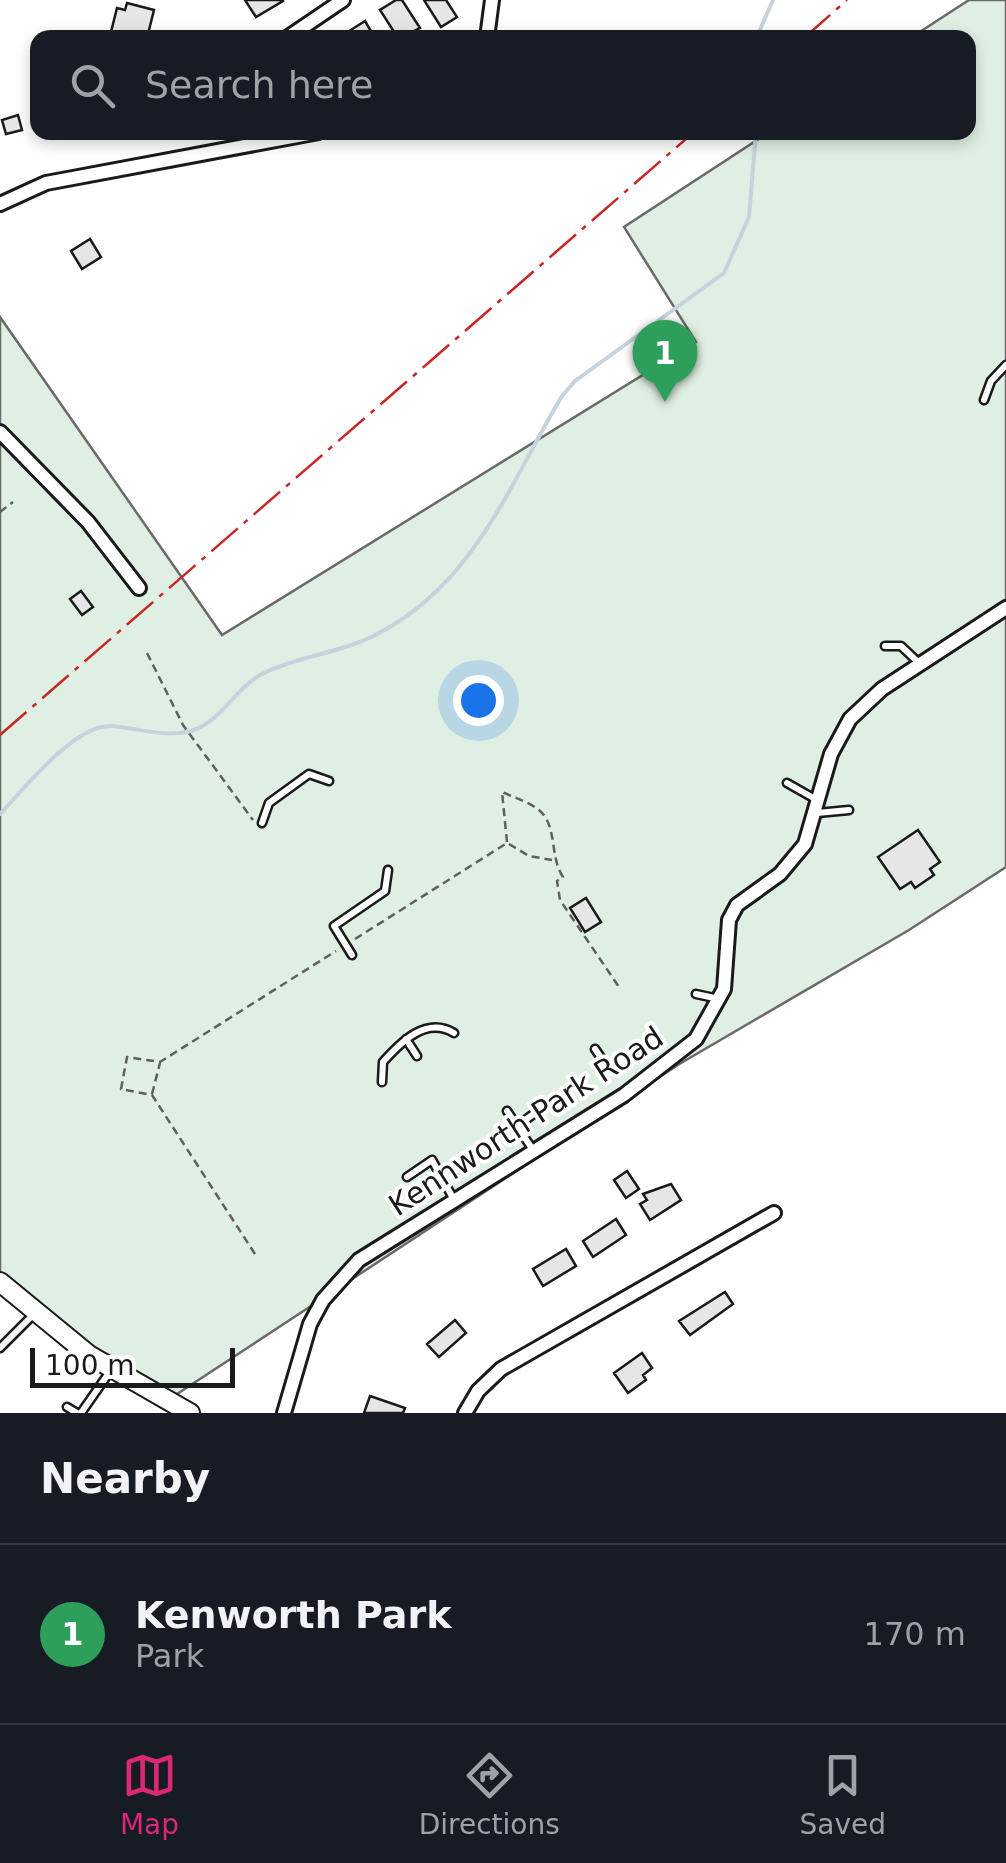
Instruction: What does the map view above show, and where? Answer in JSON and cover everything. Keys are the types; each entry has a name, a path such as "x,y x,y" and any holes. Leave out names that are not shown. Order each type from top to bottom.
{"main road":[{"path":"0,1282 34,1313 111,1369 180,1410"}],"street":[{"path":"298,30 343,0"},
{"path":"488,30 492,0"},
{"path":"0,204 46,183 276,140"},
{"path":"0,432 88,522 139,588"},
{"name":"Kennworth Park Road","path":"284,1413 295,1365 323,1300 360,1260 624,1095 696,1039 720,1000 729,920 737,904 790,865 804,844 831,754 850,720 882,688 1006,608"},
{"path":"466,1413 501,1368 774,1214"}],"lane":[{"path":"984,400 991,382 1006,366"},
{"path":"885,646 901,646 920,664"},
{"path":"262,823 269,803 309,774 329,781"},
{"path":"786,783 817,807 849,810"},
{"path":"352,956 334,926 385,890 388,870"},
{"path":"696,994 720,1000"},
{"path":"382,1082 383,1062 406,1039 420,1030 444,1026 454,1033"},
{"path":"406,1039 417,1056"},
{"path":"596,1048 604,1062"},
{"path":"507,1111 533,1150"},
{"path":"517,1126 535,1114"},
{"path":"407,1177 432,1160 454,1198"},
{"path":"0,1348 34,1313"},
{"path":"67,1407 79,1413 111,1369"}],"path":[{"path":"0,512 13,502"},
{"path":"147,653 183,725 256,824 246,830"},
{"path":"508,843 502,792 539,810 551,828 552,860 562,877 557,881 560,900 621,990"},
{"path":"508,843 529,856 552,860"},
{"path":"255,1254 152,1096 122,1088 127,1057 160,1062 508,843"},
{"path":"152,1096 160,1062"}],"green space":[{"path":"969,0 1006,0 1006,867 909,930 681,1063 174,1396 62,1340 0,1281 0,317 222,635 696,342 624,227 757,140 976,140 976,30 923,30"}],"building":[{"path":"245,0 283,0 283,1 256,17"},
{"path":"402,0 420,28 393,30 380,10"},
{"path":"424,0 446,0 457,17 441,27"},
{"path":"127,3 154,10 149,30 112,30 117,8 125,10"},
{"path":"365,21 370,30 351,30"},
{"path":"18,115 22,130 6,134 2,120"},
{"path":"90,239 101,257 82,269 71,251"},
{"path":"81,591 93,607 82,615 70,599"},
{"path":"918,830 940,862 930,869 934,875 915,888 911,882 900,889 878,857"},
{"path":"586,898 601,922 585,932 570,908"},
{"path":"627,1171 639,1189 626,1198 614,1180"},
{"path":"671,1184 681,1200 650,1220 640,1204 647,1200 643,1194"},
{"path":"616,1219 626,1235 593,1257 583,1241"},
{"path":"566,1249 576,1266 543,1286 533,1269"},
{"path":"725,1292 733,1304 690,1335 679,1321"},
{"path":"455,1320 466,1333 439,1357 427,1344"},
{"path":"642,1353 652,1368 643,1375 646,1380 628,1393 614,1373"},
{"path":"370,1396 405,1408 403,1413 364,1413"}],"waterway":[{"path":"760,30 773,0"},
{"path":"0,814 51,760 82,735 111,726 163,733 194,730 213,719 255,678 365,640 412,612 441,587 487,528 562,396 575,381 724,273 749,217 755,140"}],"power":[{"path":"813,30 847,0"},
{"path":"0,735 685,140"}],"place":[{"name":"Kenworth Park","path":"665,402"}]}
